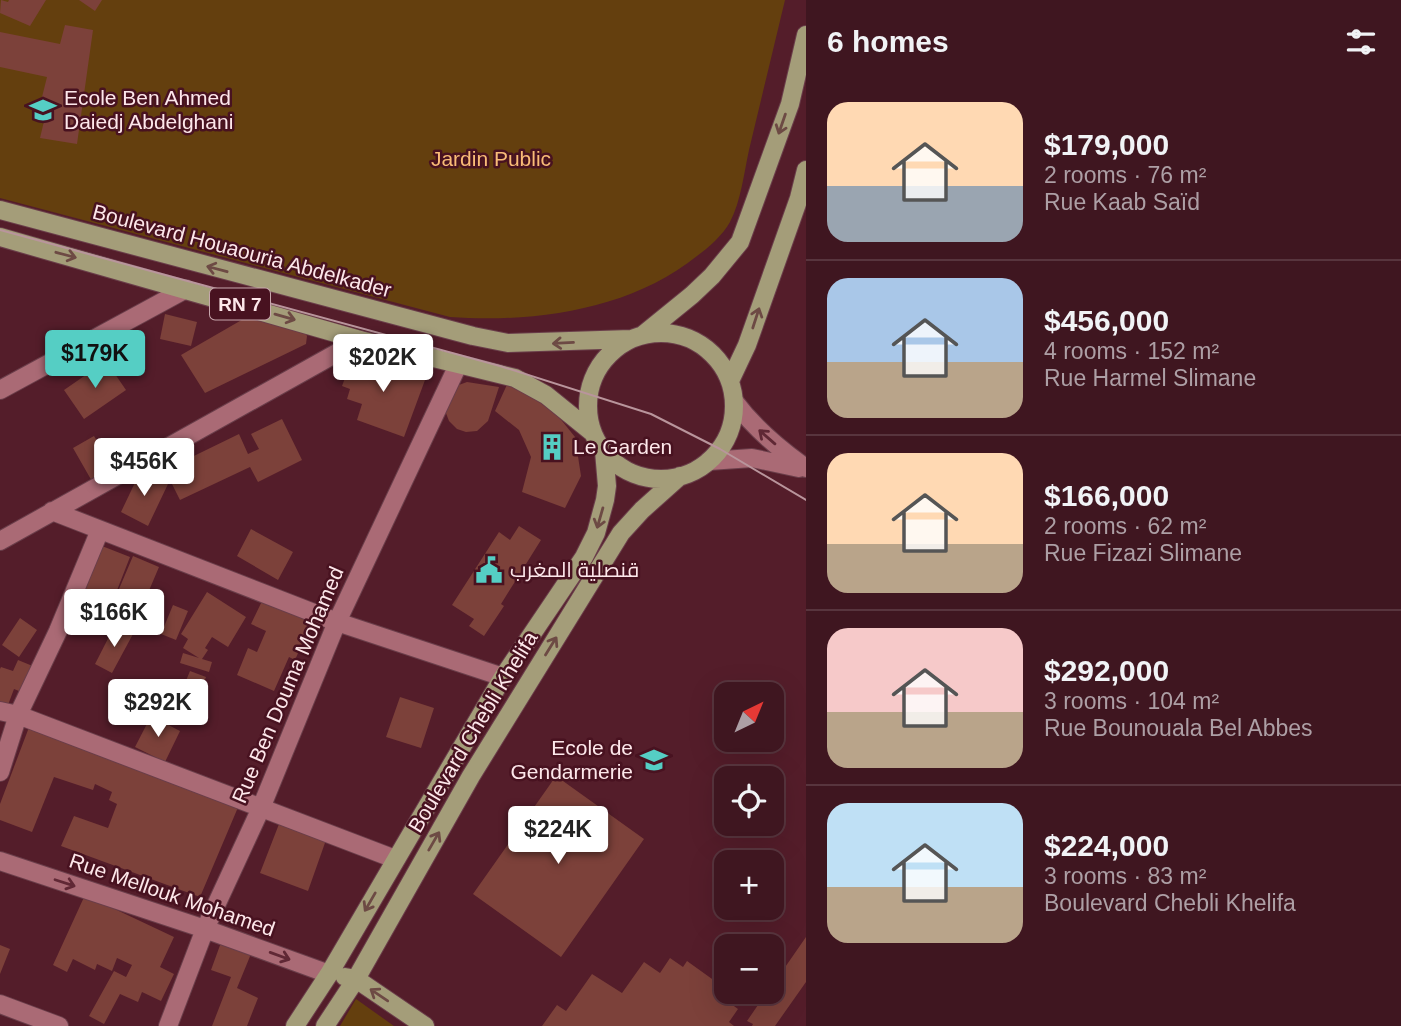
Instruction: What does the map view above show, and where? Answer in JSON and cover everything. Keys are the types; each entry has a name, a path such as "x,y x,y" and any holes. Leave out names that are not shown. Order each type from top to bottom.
{"main road":[{"path":"638,336 665,333 686,337 705,348 720,362 730,381 734,401 732,421 725,440 709,461 680,476 664,479 646,477 623,467 604,451 593,433 588,407 590,385 596,371 617,346 638,336 676,310 702,286 740,242 800,79 806,35"},
{"path":"730,381 747,345 799,198 806,170"},
{"name":"Boulevard Houaouria Abdelkader","path":"0,210 508,343 638,336"},
{"name":"RN 7","path":"0,237 360,340 515,378 533,386 593,433"},
{"path":"295,1026 329,974 503,677 584,557 601,518 607,486 604,451"},
{"name":"Boulevard Chebli Khelifa","path":"325,1026 356,979 471,776 621,533 680,476"},
{"path":"329,974 356,979 425,1026"}],"street":[{"path":"0,390 186,289"},
{"path":"0,541 360,340"},
{"name":"Rue Ben Douma Mohamed","path":"168,1026 205,929 261,808 337,622 458,365"},
{"path":"734,401 762,434 806,470"},
{"path":"709,461 752,458 806,470"},
{"path":"52,511 337,622 503,677"},
{"path":"0,772 9,713 58,631 100,530"},
{"path":"9,713 395,859"},
{"name":"Rue Mellouk Mohamed","path":"0,861 205,929 329,974"},
{"path":"0,1004 59,1026"}],"green space":[{"name":"Jardin Public","path":"0,0 785,0 740,196 730,222 719,236 701,253 671,274 612,301 547,315 482,318 450,317 0,198"},
{"path":"356,999 394,1026 340,1026"}],"building":[{"path":"1,0 46,0 30,26 0,13"},
{"path":"79,0 102,0 95,11"},
{"path":"65,25 93,30 77,144 40,138 49,100 42,97 47,77 0,67 0,32 60,44"},
{"path":"165,314 197,322 191,346 160,339"},
{"path":"252,314 304,330 307,336 306,344 205,393 181,355"},
{"path":"354,354 425,380 404,437 357,420 362,404 347,399 350,389 342,386"},
{"path":"106,361 126,390 84,419 64,390"},
{"name":"Le Garden","path":"510,378 542,396 575,437 581,476 565,508 522,492 531,457 519,430 495,411"},
{"path":"467,382 499,387 488,421 477,431 466,432 457,429 449,421 444,408 456,386"},
{"path":"282,419 302,460 258,482 250,467 180,500 165,470 239,434 248,454 259,449 251,434"},
{"path":"94,436 115,471 93,483 73,448"},
{"path":"141,470 168,484 148,526 121,512"},
{"path":"519,526 541,540 484,636 469,626 474,619 452,605 499,532 510,540"},
{"path":"251,529 293,552 278,580 237,556"},
{"path":"102,546 130,557 114,598 135,606 126,629 106,621 110,610 81,599"},
{"path":"133,556 159,567 145,600 119,589"},
{"path":"207,592 246,617 228,647 212,637 202,659 212,662 209,672 180,663 183,653 199,658 183,648 188,639 181,634"},
{"path":"263,599 312,621 295,660 289,657 274,691 237,675 248,648 257,652 266,631 251,624"},
{"path":"173,605 188,611 176,640 161,634"},
{"path":"20,618 37,630 19,657 2,645"},
{"path":"115,625 133,634 112,673 95,664"},
{"path":"18,660 35,667 24,693 14,689 8,705 0,702 0,669 1,667 13,671"},
{"path":"190,671 206,677 199,695 183,688"},
{"path":"400,697 434,708 421,748 386,737"},
{"path":"151,716 180,731 165,762 135,747"},
{"path":"31,722 239,805 200,897 61,846 74,816 108,828 117,804 109,800 112,792 95,784 93,790 54,777 32,832 0,820 0,804"},
{"path":"556,776 644,839 561,957 473,894"},
{"path":"279,824 326,840 308,891 260,873"},
{"path":"85,895 174,937 160,967 174,974 161,1001 142,992 138,1002 120,994 104,1024 89,1016 114,971 126,977 132,965 117,958 112,971 97,964 95,970 73,959 67,972 53,965"},
{"path":"223,937 253,949 237,988 258,998 247,1026 212,1026 231,977 211,970"},
{"path":"806,937 806,982 775,1026 752,1026 753,1024 747,1021 759,1004 784,1004 784,969"},
{"path":"0,945 10,949 0,974"},
{"path":"670,958 683,967 687,961 714,980 714,1004 731,1004 738,1009 729,1022 734,1026 542,1026 557,1005 566,1011 592,974 622,993 644,962 660,973"}],"tram line":[{"path":"0,230 500,366 651,414 720,449 806,500"}],"place":[{"name":"Ecole Ben Ahmed Daiedj Abdelghani","path":"43,110"},
{"name":"Le Garden","path":"552,447"},
{"name":"قنصلية المغرب","path":"489,570"},
{"name":"Ecole de Gendarmerie","path":"654,760"}]}
